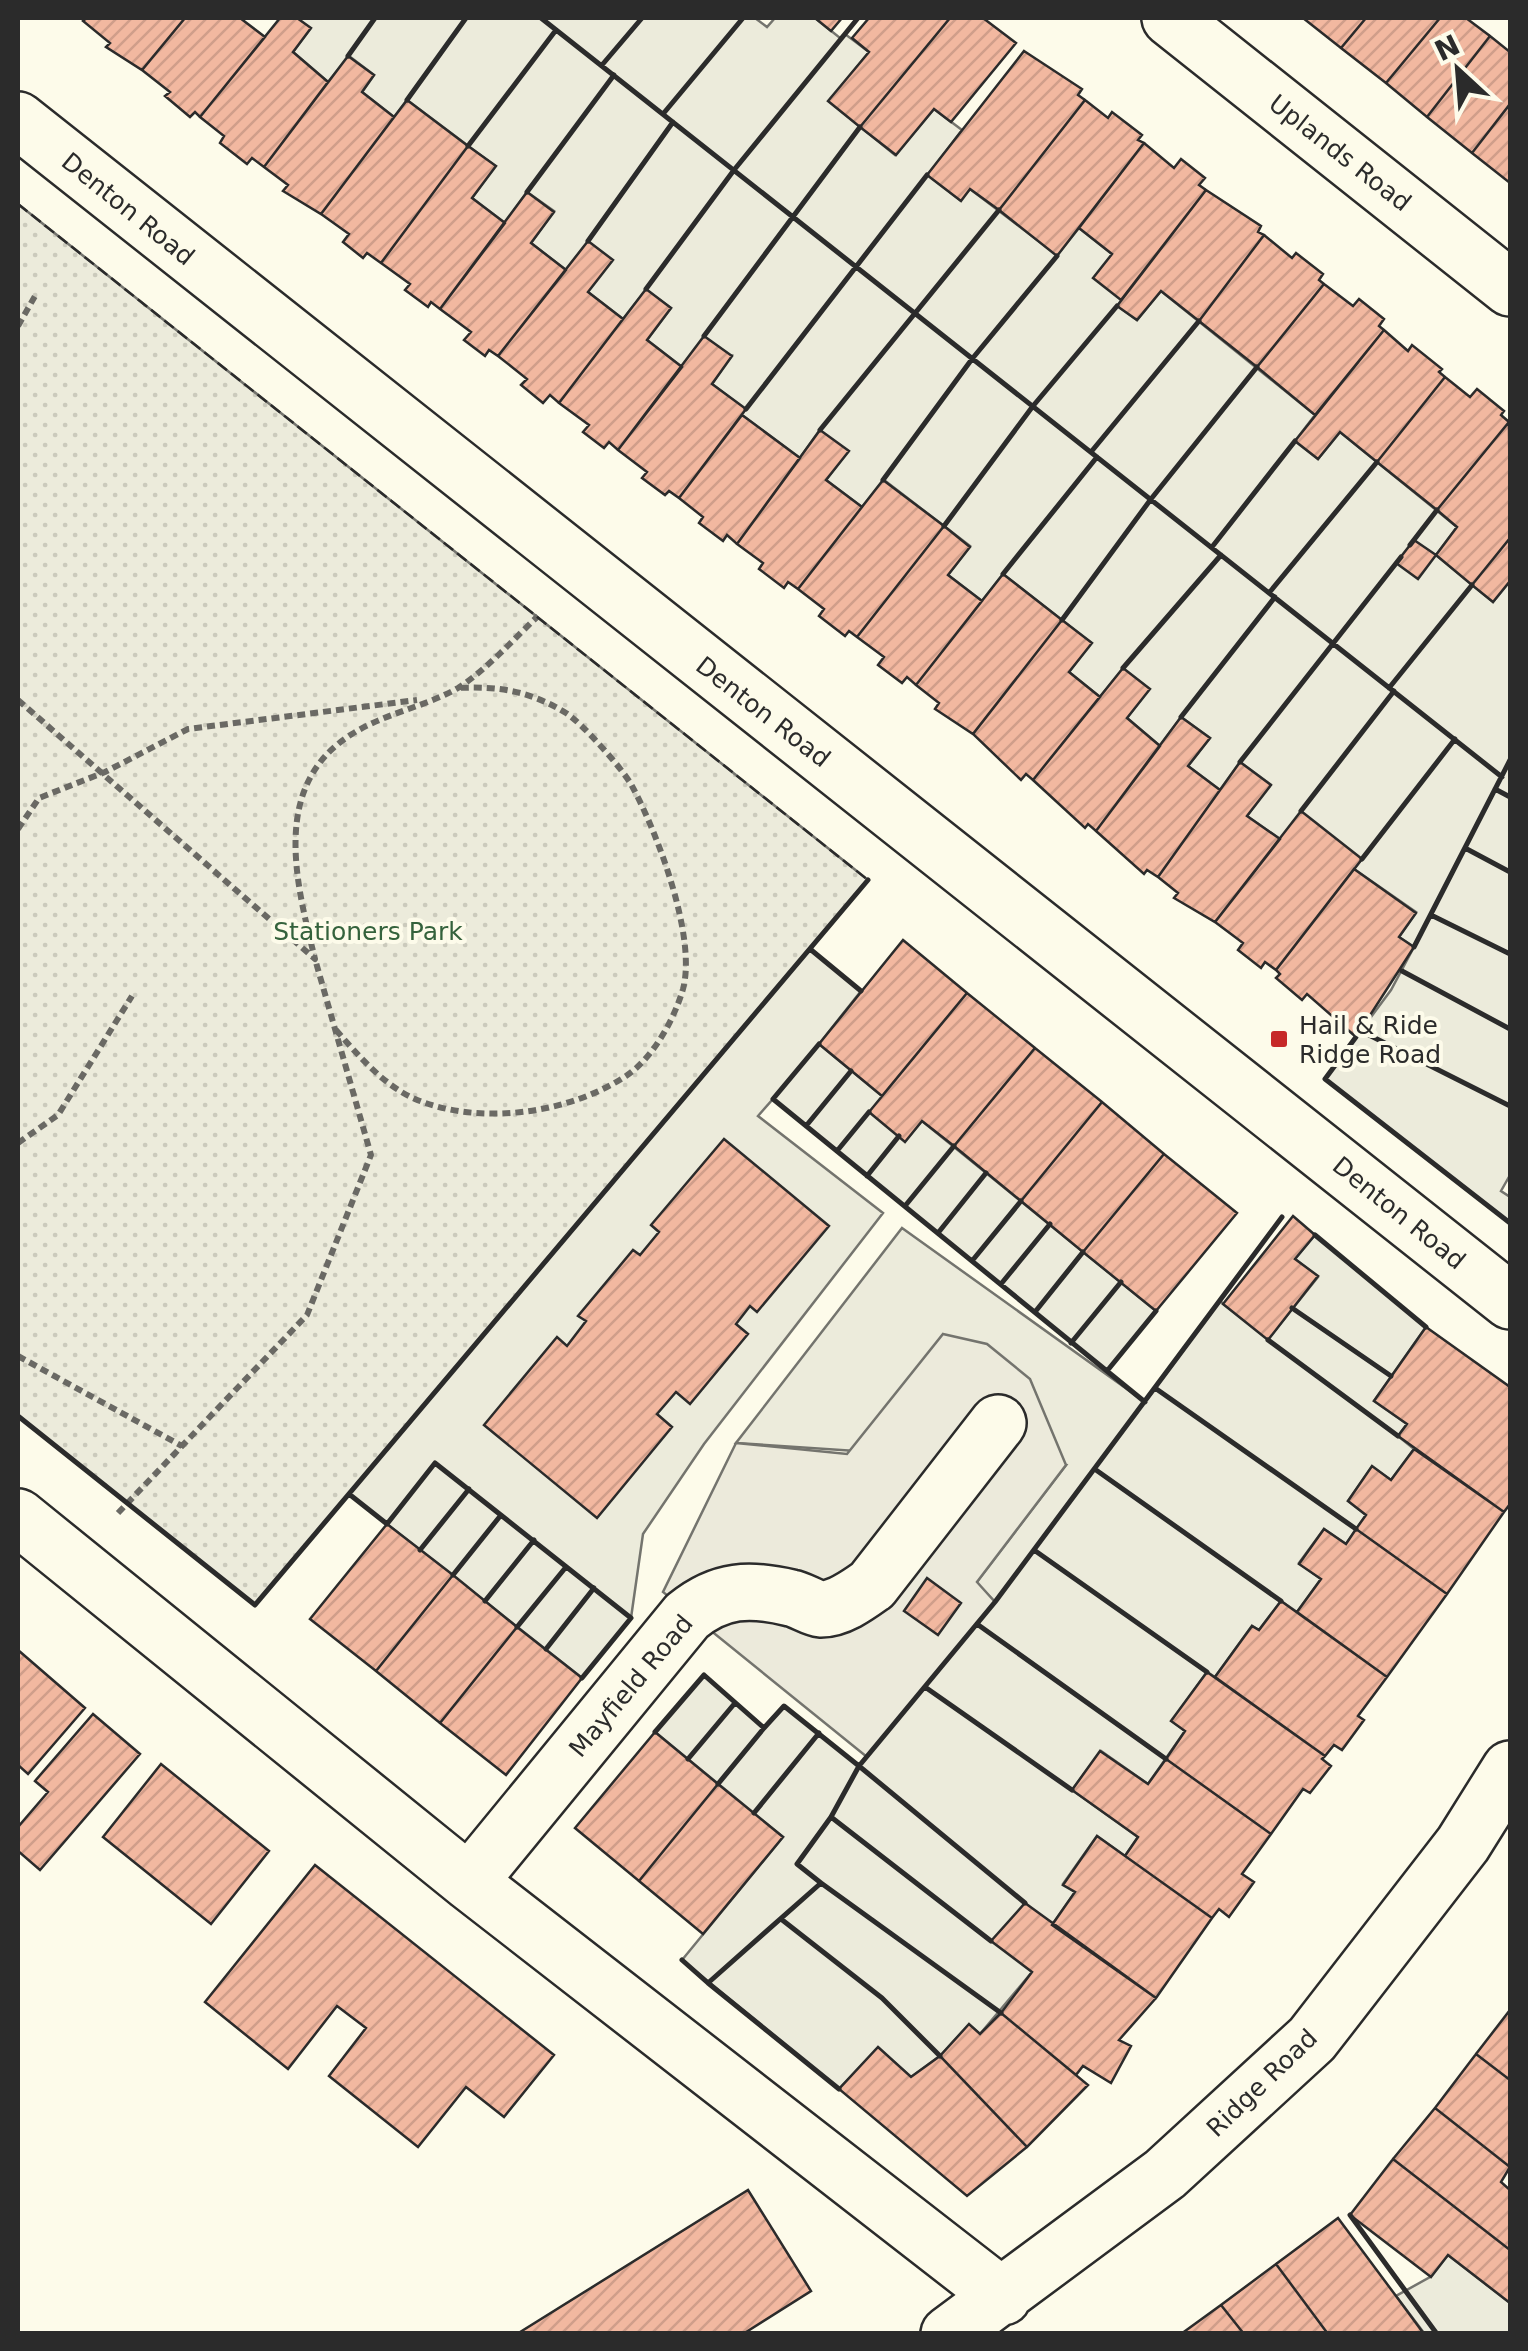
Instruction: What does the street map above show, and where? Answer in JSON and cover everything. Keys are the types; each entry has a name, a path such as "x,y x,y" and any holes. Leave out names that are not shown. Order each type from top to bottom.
{"street":[{"name":"Uplands Road","path":"1170,18 1510,288"},
{"name":"Denton Road","path":"18,120 578,569 1012,904 1510,1302"},
{"name":"Mayfield Road","path":"470,1882 687,1616 710,1597 738,1593 795,1598 821,1609 848,1601 872,1586 998,1423"},
{"path":"18,1517 470,1882 1002,2297"},
{"name":"Ridge Road","path":"949,2334 1165,2174 1312,2039 1462,1844 1510,1769"}],"path":[{"path":"18,326 35,296"},
{"path":"457,688 537,617 578,569"},
{"path":"72,1561 308,1315 371,1155 316,959 294,876 294,840 302,803 318,765 349,736 457,688 508,686 569,714 631,783 674,890 684,986 662,1037 628,1075 579,1099 528,1110 466,1114 413,1098 369,1067 336,1030"},
{"path":"18,829 39,798 106,772 188,729 428,698"},
{"path":"18,700 106,772 316,959"},
{"path":"18,1143 58,1116 132,996"},
{"path":"18,1356 182,1446"}],"green space":[{"path":"297,18 755,18 767,27 775,18 815,18 840,38 845,34 869,52 829,101 895,155 934,109 962,130 928,175 960,200 970,189 1057,255 1079,228 1112,254 1121,300 1118,306 1137,320 1161,291 1315,415 1295,441 1318,459 1340,432 1457,527 1436,555 1493,602 1510,581 1510,1175 1501,1191 1510,1197 1510,1223 1325,1079 1391,990 1414,947 1399,937 1416,912 1354,869 1362,859 1280,839 1247,816 1270,784 1240,762 1220,790 1188,766 1210,738 1181,717 1160,746 1127,718 1149,689 1123,669 1100,697 1069,672 1091,643 1003,574 982,601 948,575 970,546 884,480 862,507 826,480 848,451 819,431 800,458 742,415 745,409 712,384 731,356 682,367 647,340 671,308 646,290 623,319 588,292 588,242 566,270 531,243 554,211 527,192 505,223 472,198 495,166 407,100 394,117 362,92 374,75 349,56 328,82 293,52 310,29"},
{"name":"Stationers Park","path":"18,204 868,880 255,1605 18,1416"},
{"path":"810,949 861,991 819,1044 882,1096 905,1141 922,1121 1156,1311 1107,1371 773,1099 758,1116 883,1213 704,1444 643,1534 631,1618 582,1678 349,1494"},
{"path":"902,1228 1145,1402 1220,1301 1268,1339 1318,1277 1295,1259 1315,1235 1426,1327 1374,1401 1407,1424 1398,1436 1414,1449 1391,1480 1372,1467 1348,1501 1366,1515 1346,1544 1324,1529 1299,1563 1321,1579 1297,1612 1281,1601 1259,1630 1252,1626 1215,1677 1207,1672 1172,1721 1185,1731 1148,1784 1101,1751 1072,1790 1138,1837 1125,1856 1097,1836 1063,1884 1075,1892 1052,1925 1025,1903 1032,1972 980,2034 969,2025 940,2056 911,2077 878,2048 839,2089 682,1960 783,1837 655,1732 704,1675 764,1727 784,1706 859,1766 995,1602 976,1583 1066,1465 736,1443"},
{"path":"1448,2255 1510,2303 1510,2333 1424,2333 1396,2296 1430,2277"}],"shaded area":[{"path":"943,1334 987,1344 1030,1379 1066,1465 977,1582 995,1602 867,1757 663,1592 736,1443 847,1454"}],"building":[{"path":"185,18 142,70 106,47 110,43 83,21"},
{"path":"185,18 240,18 265,37 200,117 195,112 190,117 165,96 170,92 142,70"},
{"path":"280,18 297,18 311,28 293,52 328,82 264,167 252,158 247,164 220,143 224,136 200,117"},
{"path":"815,18 842,18 831,31"},
{"path":"869,18 950,18 860,127 828,101 869,52 852,38"},
{"path":"950,18 983,18 1016,43 951,122 934,109 896,155 860,127"},
{"path":"1303,18 1366,18 1341,48"},
{"path":"1366,18 1440,18 1386,83 1341,48"},
{"path":"1440,18 1466,18 1490,36 1427,117 1386,83"},
{"path":"1490,36 1510,52 1510,104 1472,153 1427,117"},
{"path":"1024,51 1082,89 1078,95 1085,100 999,210 970,189 961,201 927,175"},
{"path":"348,56 374,75 362,92 394,117 321,214 283,191 288,185 264,167"},
{"path":"407,100 468,146 381,263 367,253 363,258 343,242 349,234 321,214"},
{"path":"1085,100 1108,118 1112,112 1142,135 1138,140 1144,143 1057,256 999,210"},
{"path":"1510,104 1510,183 1472,153"},
{"path":"1144,143 1174,168 1181,159 1205,178 1199,185 1206,190 1121,300 1093,278 1112,254 1079,228"},
{"path":"468,146 496,166 472,198 505,223 440,309 431,302 428,307 405,290 410,284 381,263"},
{"path":"1206,190 1261,226 1258,232 1264,235 1199,321 1161,291 1137,320 1117,306"},
{"path":"527,192 554,212 531,243 566,270 498,356 489,350 485,356 464,340 471,332 440,309"},
{"path":"1264,235 1292,258 1296,253 1323,274 1319,280 1324,284 1257,367 1199,321"},
{"path":"588,241 613,260 588,292 623,319 559,403 550,395 543,403 521,385 527,379 498,356"},
{"path":"1324,284 1353,306 1359,299 1384,319 1379,326 1384,330 1315,415 1257,367"},
{"path":"646,289 671,308 647,340 682,367 618,450 609,442 604,448 583,432 589,425 559,403"},
{"path":"1384,330 1408,351 1412,345 1442,369 1439,372 1445,377 1377,462 1340,432 1318,459 1295,441"},
{"path":"704,336 732,356 712,384 746,409 679,498 669,491 665,495 642,478 647,472 618,450"},
{"path":"1445,377 1470,397 1477,389 1504,411 1501,415 1509,422 1437,510 1377,462"},
{"path":"742,415 800,458 737,544 727,535 723,541 699,523 703,517 679,498"},
{"path":"1509,422 1510,538 1472,585 1436,555 1457,527 1437,510"},
{"path":"820,430 849,451 826,480 862,507 798,589 788,582 784,588 759,569 763,563 737,544"},
{"path":"883,480 944,526 857,637 849,631 845,636 819,616 824,609 798,589"},
{"path":"944,526 970,547 948,575 982,601 916,685 907,677 902,683 878,665 884,657 857,637"},
{"path":"1510,538 1510,581 1493,602 1472,585"},
{"path":"1414,540 1436,555 1418,579 1396,563"},
{"path":"1003,574 1062,620 973,734 935,709 939,703 916,685"},
{"path":"1062,620 1092,643 1069,672 1100,697 1033,780 1026,774 1021,780 973,734"},
{"path":"1123,668 1150,689 1127,718 1160,746 1096,831 1088,824 1085,828 1033,780"},
{"path":"1181,717 1210,738 1188,766 1220,790 1158,877 1147,870 1144,874 1096,831"},
{"path":"1240,762 1271,785 1247,816 1280,839 1215,922 1174,898 1178,893 1158,877"},
{"path":"1301,811 1362,859 1276,970 1265,962 1261,968 1238,950 1243,943 1215,922"},
{"path":"1354,869 1416,913 1399,937 1414,947 1356,1037 1307,994 1302,1000 1276,978 1280,974 1276,970"},
{"path":"903,940 967,993 882,1096 819,1044"},
{"path":"967,993 1035,1048 954,1146 922,1121 905,1142 869,1112"},
{"path":"1035,1048 1102,1102 1021,1201 954,1146"},
{"path":"1102,1102 1164,1154 1083,1252 1021,1201"},
{"path":"724,1139 829,1226 757,1312 750,1306 736,1324 748,1334 690,1404 676,1392 657,1414 672,1427 597,1518 484,1425 557,1337 567,1346 586,1321 578,1316 633,1250 640,1255 659,1232 651,1225"},
{"path":"1164,1154 1237,1213 1156,1311 1083,1252"},
{"path":"1293,1216 1315,1235 1295,1259 1318,1276 1268,1340 1223,1304"},
{"path":"1426,1327 1510,1387 1510,1504 1504,1512 1398,1436 1407,1424 1374,1401"},
{"path":"1414,1449 1504,1512 1447,1594 1356,1529 1366,1515 1348,1501 1372,1466 1391,1480"},
{"path":"387,1524 453,1575 376,1671 310,1619"},
{"path":"1324,1529 1346,1544 1356,1529 1447,1594 1387,1677 1297,1612 1321,1579 1299,1564"},
{"path":"453,1575 517,1627 440,1723 376,1671"},
{"path":"927,1578 961,1603 938,1635 904,1611"},
{"path":"1281,1601 1387,1677 1358,1716 1364,1720 1342,1750 1334,1745 1325,1756 1215,1677 1252,1626 1259,1630"},
{"path":"517,1627 582,1678 506,1775 440,1723"},
{"path":"18,1650 85,1708 28,1774 18,1765"},
{"path":"1207,1672 1325,1756 1322,1759 1331,1766 1310,1793 1303,1789 1271,1834 1166,1759 1185,1731 1171,1721"},
{"path":"93,1714 140,1754 40,1870 18,1851 18,1827 48,1792 35,1781"},
{"path":"655,1732 718,1784 639,1881 575,1828"},
{"path":"1100,1751 1148,1784 1166,1759 1271,1834 1242,1874 1254,1882 1229,1917 1219,1909 1212,1918 1125,1856 1138,1837 1072,1790"},
{"path":"161,1764 269,1851 211,1924 103,1837"},
{"path":"718,1784 783,1837 703,1934 639,1881"},
{"path":"1097,1836 1212,1918 1156,1998 1052,1925 1075,1892 1063,1885"},
{"path":"315,1865 554,2055 504,2117 466,2087 418,2147 329,2076 366,2028 337,2006 288,2069 205,2002"},
{"path":"1025,1903 1156,1998 1119,2040 1131,2046 1111,2083 1083,2066 1076,2075 1001,2013 1032,1972 991,1941"},
{"path":"1510,2010 1510,2080 1476,2054"},
{"path":"1001,2013 1088,2085 1027,2147 940,2056 969,2024 980,2034"},
{"path":"878,2047 911,2077 940,2056 1027,2147 967,2196 839,2089"},
{"path":"1476,2054 1510,2080 1510,2167 1435,2108"},
{"path":"1435,2108 1510,2167 1501,2182 1510,2190 1510,2250 1393,2159"},
{"path":"1393,2159 1510,2250 1510,2303 1448,2255 1431,2277 1350,2215"},
{"path":"748,2190 811,2291 743,2334 517,2334"},
{"path":"1338,2218 1424,2334 1328,2334 1276,2264"},
{"path":"1276,2264 1328,2334 1244,2334 1221,2305"},
{"path":"1221,2305 1244,2334 1181,2334"}],"fence":[{"path":"18,204 868,880"}],"wall":[{"path":"348,56 375,18"},
{"path":"407,100 466,18"},
{"path":"541,18 1502,777"},
{"path":"602,65 642,18"},
{"path":"663,114 743,18"},
{"path":"646,289 734,170 858,18"},
{"path":"468,146 556,30"},
{"path":"527,192 614,75"},
{"path":"588,241 673,122"},
{"path":"704,336 860,127"},
{"path":"746,409 927,175"},
{"path":"820,430 999,210"},
{"path":"883,480 972,359 1057,256"},
{"path":"944,526 1033,406 1117,306"},
{"path":"1091,452 1199,321"},
{"path":"1062,620 1151,499 1257,367"},
{"path":"1212,547 1295,441"},
{"path":"1003,574 1097,457"},
{"path":"1269,593 1377,462"},
{"path":"1410,545 1437,510"},
{"path":"1123,668 1221,555"},
{"path":"1240,762 1401,557"},
{"path":"1389,688 1472,585"},
{"path":"1181,717 1275,597"},
{"path":"1301,811 1394,691"},
{"path":"1362,859 1455,739"},
{"path":"1414,947 1510,760"},
{"path":"1495,789 1510,797"},
{"path":"1465,848 1510,872"},
{"path":"18,1416 255,1605 868,880"},
{"path":"1431,915 1510,954"},
{"path":"810,949 861,991"},
{"path":"1402,971 1510,1029"},
{"path":"1361,1031 1510,1106"},
{"path":"1356,1037 1325,1079 1510,1223"},
{"path":"819,1044 773,1099 1145,1402"},
{"path":"806,1126 851,1071"},
{"path":"837,1151 869,1112"},
{"path":"867,1176 899,1136"},
{"path":"905,1206 954,1146"},
{"path":"938,1233 986,1173"},
{"path":"972,1261 1021,1201"},
{"path":"1025,1903 859,1766 995,1602 1282,1217"},
{"path":"1001,1284 1050,1224"},
{"path":"1315,1235 1426,1327"},
{"path":"1035,1312 1083,1252"},
{"path":"1071,1343 1121,1282"},
{"path":"1292,1308 1391,1376"},
{"path":"1107,1371 1156,1311"},
{"path":"1268,1340 1398,1436"},
{"path":"1155,1388 1356,1529"},
{"path":"349,1494 387,1524 435,1463 631,1618 582,1678"},
{"path":"1096,1470 1281,1601"},
{"path":"420,1550 469,1489"},
{"path":"453,1575 501,1515"},
{"path":"485,1601 534,1540"},
{"path":"1034,1550 1207,1672"},
{"path":"517,1627 566,1567"},
{"path":"546,1649 594,1588"},
{"path":"977,1624 1166,1759"},
{"path":"655,1732 704,1675 764,1728 784,1706 859,1766 831,1817 797,1864 821,1883 708,1983 682,1960"},
{"path":"925,1687 1072,1790"},
{"path":"688,1759 735,1703"},
{"path":"718,1784 764,1728"},
{"path":"754,1813 819,1733"},
{"path":"831,1817 991,1941"},
{"path":"821,1883 1001,2013"},
{"path":"781,1919 882,1998 940,2056"},
{"path":"708,1983 839,2089"},
{"path":"1350,2215 1437,2334"}],"place":[{"name":"Hail & Ride Ridge Road","path":"1279,1039"}]}
